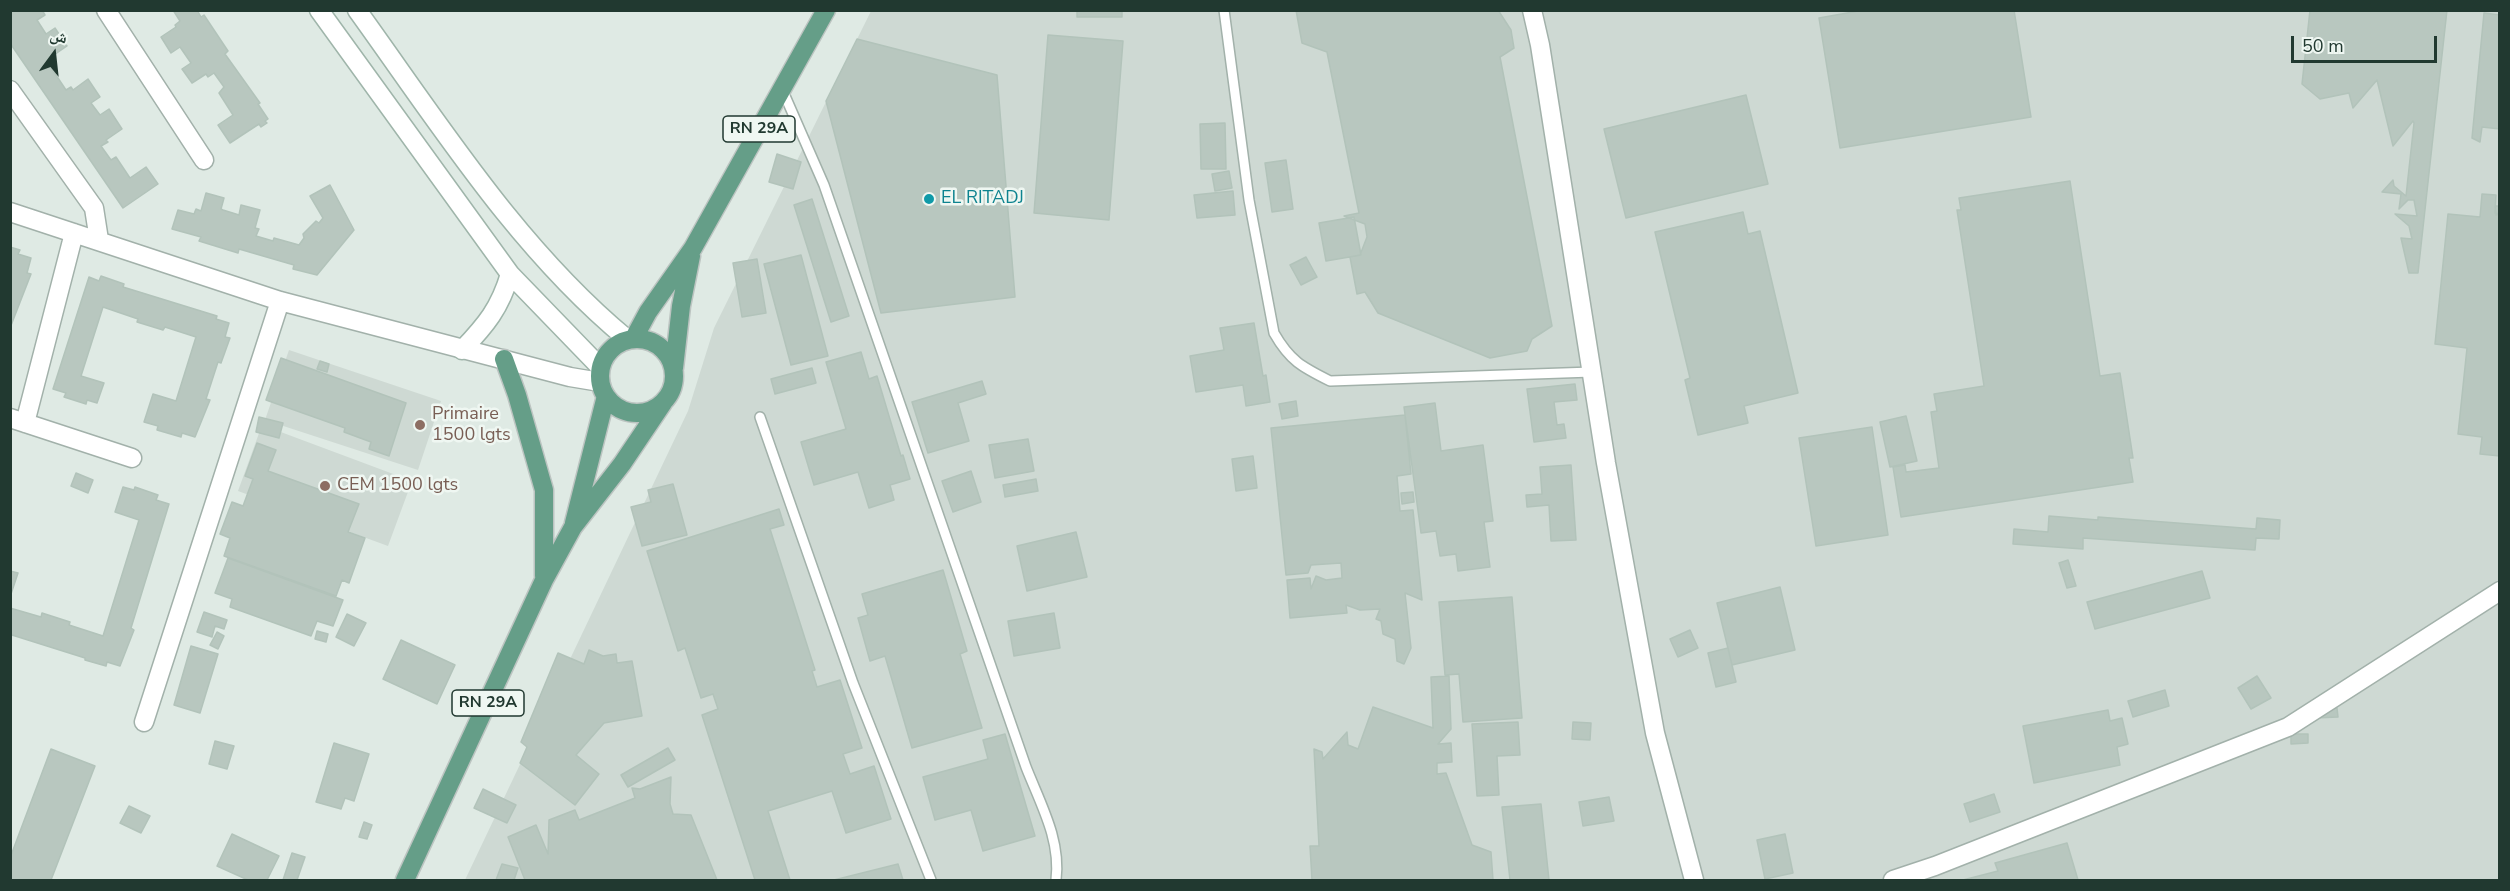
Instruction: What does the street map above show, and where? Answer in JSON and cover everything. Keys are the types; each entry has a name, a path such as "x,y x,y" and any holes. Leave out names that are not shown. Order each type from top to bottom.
{"main road":[{"name":"RN 29A","path":"631,339 693,248 826,10"},
{"name":"RN 29A","path":"674,368 681,306 693,248"},
{"path":"631,339 647,340 659,346 669,356 674,368 674,381 663,403 652,410 639,413 615,406 602,382 606,354 615,345 631,339"},
{"path":"504,359 517,395 544,490 544,580"},
{"name":"RN 29A","path":"573,527 602,382"},
{"name":"RN 29A","path":"405,880 544,580 573,527 622,464 663,403"}],"street":[{"path":"106,10 204,160"},
{"path":"319,10 510,274 602,382"},
{"path":"357,10 526,240 593,311 631,339"},
{"path":"1532,10 1540,45 1592,372 1655,733 1694,880"},
{"path":"10,90 94,208 99,240"},
{"path":"10,212 280,301 462,350 570,377 602,382"},
{"path":"74,232 18,421 132,458"},
{"path":"462,350 487,324 503,298 510,274"},
{"path":"144,722 280,301"},
{"path":"1893,880 1935,866 2288,727 2499,591"}],"lane":[{"path":"1224,10 1249,201 1274,333 1284,351 1299,366 1330,381 1592,372"},
{"path":"782,89 824,185 1026,767 1056,843 1058,860 1056,880"},
{"path":"760,417 853,683 930,880"}],"shaded area":[{"path":"871,11 2499,11 2499,880 465,880 688,411 714,328"},
{"path":"289,350 441,401 418,470 265,420"},
{"name":"CEM 1500 lgts","path":"262,425 412,481 388,546 238,491"}],"building":[{"path":"10,10 42,10 45,15 37,20 46,34 55,28 67,46 51,57 53,59 48,63 66,90 71,87 73,90 88,79 100,97 91,103 100,115 109,109 122,129 101,146 111,160 116,157 130,178 146,167 158,184 123,208 10,43"},
{"path":"173,10 197,10 201,17 204,15 228,51 225,54 260,103 258,104 268,119 265,121 267,123 261,127 259,124 230,143 218,125 233,115 219,93 224,87 214,73 208,77 206,74 192,83 182,69 191,63 180,47 171,53 161,37 176,27 175,25 180,21"},
{"path":"1077,10 1122,10 1122,17 1077,17"},
{"path":"1296,10 1498,10 1511,30 1514,48 1500,57 1552,326 1532,339 1527,351 1490,358 1378,313 1365,292 1357,294 1350,257 1360,255 1367,237 1365,224 1344,216 1359,213 1327,52 1302,43"},
{"path":"1864,10 2014,10 2031,117 1840,148 1819,18"},
{"path":"2310,10 2447,10 2418,273 2409,273 2401,238 2412,239 2409,226 2395,214 2417,216 2414,200 2408,200 2399,209 2401,194 2382,192 2393,180 2394,186 2406,196 2414,123 2413,121 2393,146 2377,80 2353,108 2349,93 2320,99 2302,84"},
{"path":"2484,13 2500,15 2500,129 2482,127 2480,142 2472,138"},
{"path":"1048,35 1123,41 1109,220 1034,213"},
{"name":"EL RITADJ","path":"857,39 997,75 1015,297 881,313 826,101"},
{"path":"1746,95 1768,184 1626,218 1604,129"},
{"path":"1225,123 1226,169 1201,169 1200,124"},
{"path":"777,154 801,162 793,189 769,182"},
{"path":"1286,160 1293,209 1272,212 1265,163"},
{"path":"1229,171 1232,188 1215,191 1212,174"},
{"path":"2070,181 2100,376 2120,373 2133,458 2129,458 2133,482 1901,517 1893,467 1905,465 1906,472 1939,468 1931,412 1937,411 1934,394 1984,386 1957,210 1961,210 1959,198"},
{"path":"330,185 354,230 317,275 293,269 294,265 239,249 238,253 199,241 201,237 172,229 178,210 194,214 196,209 201,211 206,193 224,198 221,209 223,210 239,215 241,205 260,210 255,228 259,229 256,236 299,245 304,238 303,234 316,221 319,223 323,218 310,196"},
{"path":"1233,191 1235,215 1197,218 1194,195"},
{"path":"2482,194 2496,195 2495,213 2500,214 2500,456 2480,454 2482,437 2458,434 2467,348 2435,344 2448,214 2480,217"},
{"path":"812,199 849,316 831,322 794,205"},
{"path":"2495,206 2500,206 2500,214 2496,215"},
{"path":"1743,212 1748,234 1760,231 1798,393 1744,406 1748,423 1698,435 1685,380 1690,378 1655,232"},
{"path":"1354,217 1361,255 1326,261 1319,223"},
{"path":"10,247 20,250 18,254 31,258 27,273 31,274 10,328"},
{"path":"801,255 828,356 791,365 764,264"},
{"path":"1306,257 1317,277 1301,285 1290,265"},
{"path":"757,259 766,313 742,317 733,263"},
{"path":"101,276 124,284 123,287 217,316 216,319 229,323 225,337 230,338 221,363 218,362 206,399 210,400 195,437 182,433 181,437 157,430 158,426 144,422 153,394 176,401 196,337 165,327 163,330 137,322 138,319 103,307 81,376 104,383 97,403 87,400 86,404 64,397 66,393 53,389 89,277 99,281"},
{"path":"1254,323 1270,402 1246,406 1243,385 1196,392 1190,356 1224,350 1220,328"},
{"path":"861,352 869,379 877,376 910,479 890,485 894,500 869,508 858,472 814,485 801,442 846,429 826,362"},
{"path":"281,358 406,403 389,456 369,449 371,442 344,432 345,428 266,400"},
{"path":"320,361 329,364 327,372 317,369"},
{"path":"812,368 816,383 775,394 771,379"},
{"path":"982,381 986,394 958,403 969,441 928,453 912,402"},
{"path":"1575,384 1577,400 1554,402 1557,425 1564,424 1566,438 1534,442 1527,389"},
{"path":"1296,401 1298,416 1282,419 1279,404"},
{"path":"1435,403 1441,451 1483,445 1493,521 1484,522 1490,567 1458,571 1456,554 1440,556 1436,531 1421,533 1404,407"},
{"path":"1405,415 1411,474 1397,476 1400,511 1413,510 1422,600 1405,593 1411,648 1404,664 1397,661 1395,639 1383,634 1381,621 1376,619 1380,609 1360,610 1346,605 1347,613 1290,618 1287,580 1310,578 1311,589 1316,576 1326,580 1342,578 1341,563 1311,565 1308,573 1286,575 1271,428"},
{"path":"1906,416 1917,461 1890,467 1880,422"},
{"path":"259,417 283,423 279,438 256,432"},
{"path":"1872,427 1888,535 1816,546 1799,438"},
{"path":"1028,439 1034,471 995,478 989,445"},
{"path":"257,443 276,450 268,471 359,504 348,532 365,538 349,583 342,580 336,596 224,556 230,538 220,534 232,502 243,506 253,479 245,476"},
{"path":"1253,456 1257,488 1236,491 1232,459"},
{"path":"1571,465 1576,540 1551,541 1549,505 1527,507 1526,495 1542,494 1540,467"},
{"path":"971,471 981,502 953,512 942,481"},
{"path":"76,473 93,480 88,493 71,486"},
{"path":"1036,479 1038,491 1005,497 1003,485"},
{"path":"673,484 687,535 642,546 631,507 651,502 648,490"},
{"path":"123,487 134,490 135,487 158,495 156,500 169,504 131,628 134,630 120,666 107,662 106,666 12,635 10,638 10,608 41,617 42,613 103,636 139,520 115,512"},
{"path":"1413,492 1414,502 1402,504 1401,493"},
{"path":"779,509 784,525 770,529 815,670 812,671 817,687 840,680 862,748 843,754 850,774 874,766 891,819 846,833 832,791 768,811 790,880 755,880 702,715 718,709 713,694 701,698 685,648 678,651 647,551"},
{"path":"2049,516 2098,520 2098,517 2256,529 2257,518 2280,520 2279,539 2256,538 2255,550 2083,538 2083,549 2013,544 2014,529 2048,532"},
{"path":"1076,532 1087,577 1027,591 1017,546"},
{"path":"228,558 343,600 333,626 317,621 311,636 230,607 232,599 215,593"},
{"path":"2068,560 2076,586 2067,588 2059,563"},
{"path":"943,570 967,651 960,654 982,728 912,748 885,656 870,661 858,618 868,615 862,594"},
{"path":"10,571 18,573 10,597"},
{"path":"2202,571 2210,598 2095,629 2087,602"},
{"path":"1780,587 1795,650 1732,665 1717,603"},
{"path":"1512,597 1522,718 1463,722 1459,674 1445,675 1439,602"},
{"path":"204,612 227,620 224,629 215,626 212,637 197,632"},
{"path":"1054,613 1060,648 1014,656 1008,621"},
{"path":"347,614 366,623 354,646 336,637"},
{"path":"1690,630 1698,648 1678,657 1670,639"},
{"path":"317,631 328,634 326,642 315,639"},
{"path":"217,632 224,636 218,649 210,645"},
{"path":"401,640 455,665 437,704 383,679"},
{"path":"191,646 218,654 200,713 174,705"},
{"path":"1728,648 1736,682 1716,687 1708,653"},
{"path":"589,650 603,656 616,654 617,663 632,661 642,716 604,723 576,755 599,774 575,805 520,763 527,747 521,742 558,653 584,664"},
{"path":"1449,676 1451,729 1438,744 1451,743 1452,762 1437,763 1437,774 1446,773 1472,845 1491,852 1493,880 1312,880 1310,846 1319,846 1314,749 1322,752 1323,759 1347,732 1348,745 1358,749 1373,707 1433,728 1431,677"},
{"path":"2257,676 2271,698 2251,709 2238,688"},
{"path":"2165,690 2169,706 2133,717 2128,701"},
{"path":"2337,708 2338,717 2315,718 2314,709"},
{"path":"2108,710 2110,721 2122,718 2128,744 2117,747 2120,765 2034,783 2023,726"},
{"path":"1518,722 1520,755 1497,756 1499,795 1477,796 1472,724"},
{"path":"1573,722 1591,723 1590,740 1572,739"},
{"path":"1005,734 1035,836 983,851 971,810 935,820 923,777 988,759 983,740"},
{"path":"2291,734 2308,734 2308,743 2291,744"},
{"path":"215,741 234,746 227,769 209,764"},
{"path":"334,743 369,754 354,801 345,798 341,809 316,802"},
{"path":"668,748 675,760 628,787 621,775"},
{"path":"51,749 95,766 51,880 10,880 10,858"},
{"path":"671,777 670,804 673,814 691,815 717,880 525,880 508,837 536,825 548,854 549,820 575,810 579,820 635,798 632,788 640,789"},
{"path":"483,789 516,805 507,823 474,808"},
{"path":"1994,794 2000,812 1970,822 1964,804"},
{"path":"1609,797 1614,821 1583,826 1579,802"},
{"path":"1541,804 1549,880 1510,880 1502,807"},
{"path":"129,806 150,816 141,833 120,823"},
{"path":"364,822 372,825 367,839 359,837"},
{"path":"232,834 279,856 267,880 248,880 217,866"},
{"path":"1785,834 1793,873 1765,879 1757,840"},
{"path":"2067,843 2078,880 1963,880 1998,871 1995,863"},
{"path":"292,853 305,857 297,880 283,880"},
{"path":"502,864 518,868 514,880 496,880"},
{"path":"898,864 903,880 834,880"}],"place":[{"name":"EL RITADJ","path":"929,199"},
{"name":"Primaire 1500 lgts","path":"420,425"},
{"name":"CEM 1500 lgts","path":"325,486"}]}
